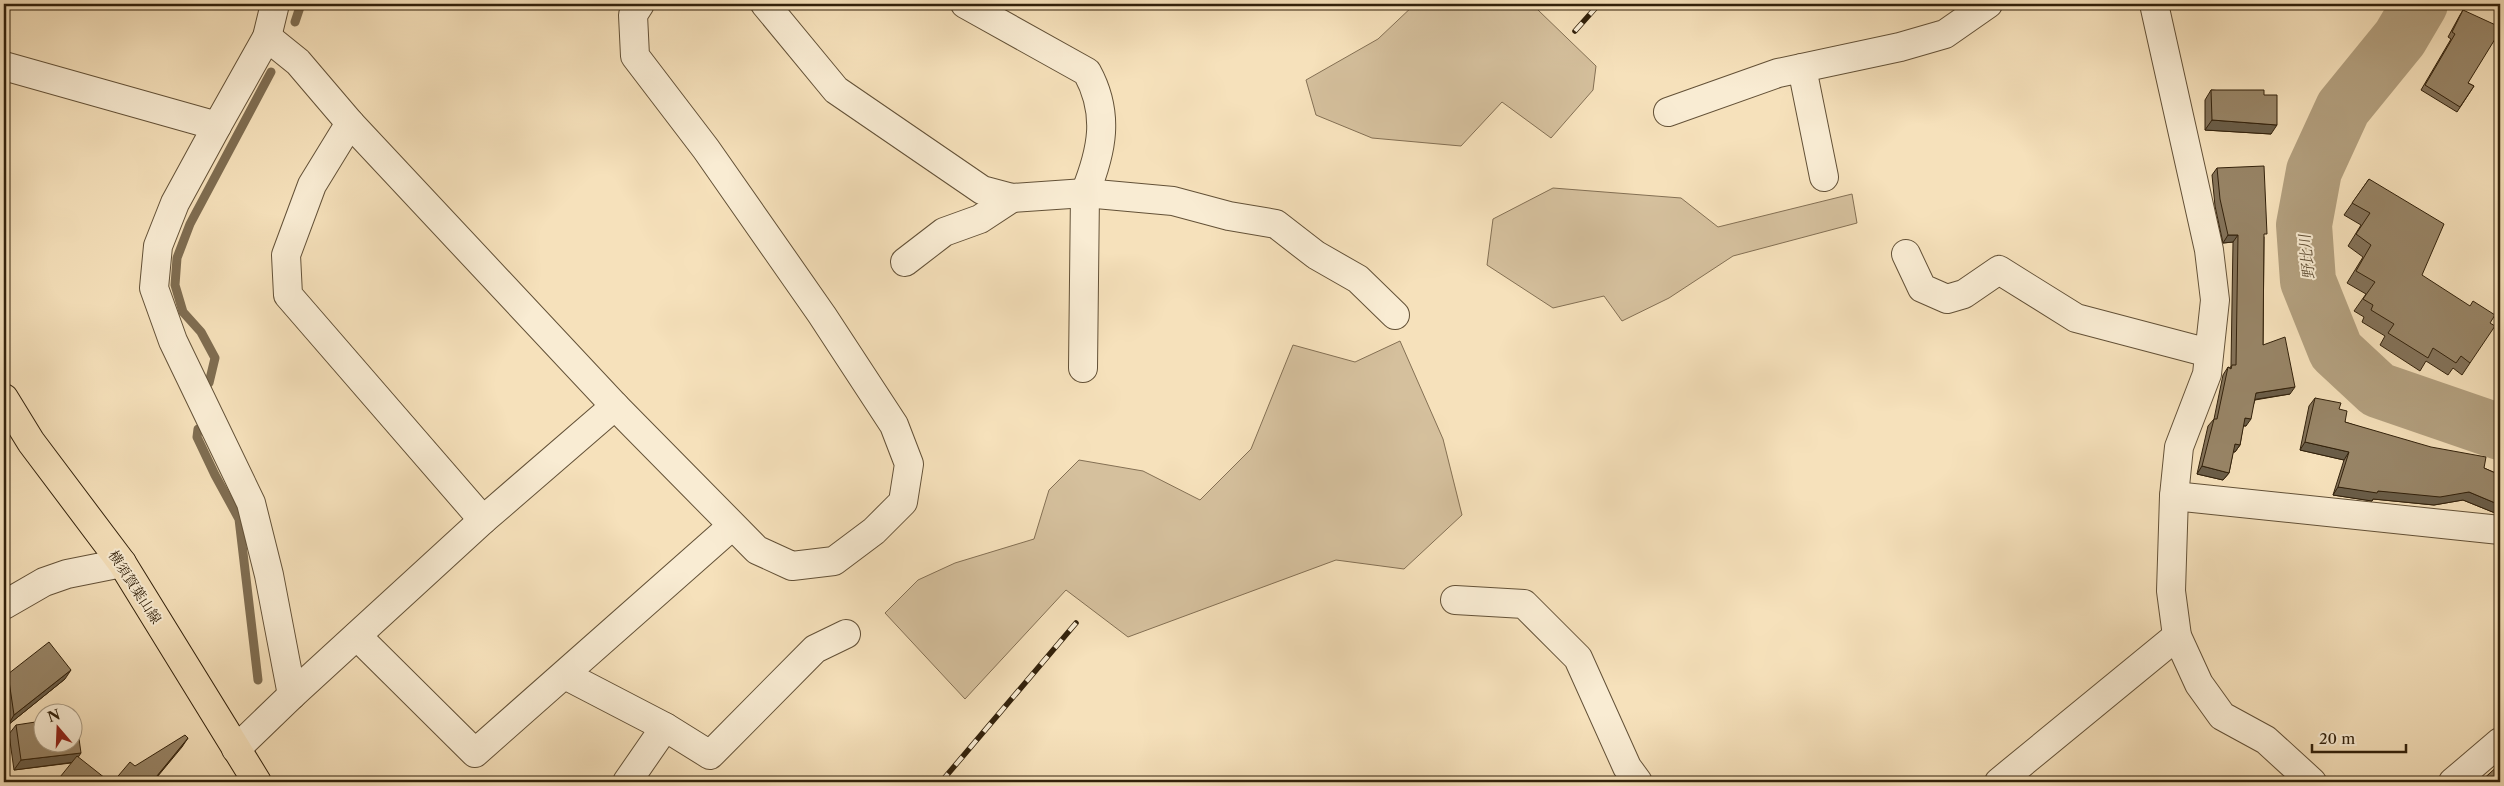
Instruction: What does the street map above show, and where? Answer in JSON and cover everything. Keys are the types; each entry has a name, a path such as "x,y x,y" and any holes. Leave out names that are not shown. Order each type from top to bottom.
{"main road":[{"name":"横須賀葉山線","path":"4,398 31,442 122,563 257,782"}],"street":[{"path":"275,4 267,37 175,203 158,246 154,288 173,341 251,503 269,574 292,694"},
{"path":"267,37 298,62 350,123 615,406 757,550 792,566 834,562 874,531 903,502 909,464 894,424 822,315 706,149 635,56 633,15 640,4"},
{"path":"765,4 836,90 982,190 1012,198 1085,193 1173,201 1229,216 1276,224 1316,255 1358,279 1395,315"},
{"path":"965,4 1087,72 1096,89 1101,105 1102,137 1096,166 1085,193 1083,368"},
{"path":"1668,112 1778,73 1945,34 1988,4"},
{"path":"2154,4 2209,250 2215,300 2207,374 2179,447 2174,496 2171,591 2177,636 2199,684 2222,716 2266,740 2312,782"},
{"path":"4,66 217,126"},
{"path":"1802,68 1824,177"},
{"path":"350,123 312,185 286,255 288,295 483,520"},
{"path":"905,262 944,232 980,219 1012,198"},
{"path":"1906,254 1922,288 1947,299 1964,294 1999,270 2076,318 2209,352"},
{"path":"236,749 292,694 483,520 615,406"},
{"path":"2174,496 2500,530"},
{"path":"357,636 476,753 732,526"},
{"path":"4,605 44,582 67,574 122,563"},
{"path":"1455,600 1524,604 1578,658 1628,767 1638,782"},
{"path":"565,675 665,727 710,756 815,649 846,634"},
{"path":"1999,782 2177,636"},
{"path":"627,782 665,727"},
{"path":"2452,782 2500,742"}],"shaded area":[{"path":"1415,4 1544,4 1538,10 1596,66 1593,90 1551,138 1502,102 1461,146 1372,138 1316,115 1306,80 1378,39"},
{"path":"1553,188 1681,198 1718,227 1852,194 1857,223 1733,256 1669,298 1622,321 1604,296 1553,308 1487,265 1493,219"},
{"path":"1400,341 1443,439 1462,515 1404,569 1336,560 1128,637 1066,590 965,699 885,613 918,580 955,563 1034,539 1049,490 1079,460 1143,471 1200,500 1251,449 1293,345 1355,362"}],"building":[{"path":"2463,10 2500,27 2500,31 2468,83 2474,86 2460,107 2425,85 2455,34 2452,32"},
{"path":"2211,90 2264,90 2264,95 2277,95 2277,125 2212,120"},
{"path":"2264,166 2267,234 2264,234 2263,345 2285,337 2295,387 2256,393 2251,419 2245,418 2240,445 2235,444 2229,473 2202,466 2214,419 2217,419 2228,367 2231,369 2232,365 2236,365 2238,235 2228,235 2220,199 2217,168"},
{"path":"2369,179 2444,224 2422,275 2470,306 2473,301 2495,315 2490,323 2495,326 2470,363 2461,356 2456,363 2433,348 2428,358 2388,333 2394,324 2371,310 2373,305 2363,299 2375,282 2356,271 2371,245 2356,234 2370,213 2352,203"},
{"path":"2315,398 2341,403 2339,409 2347,411 2345,422 2431,447 2486,457 2484,468 2500,475 2500,505 2469,492 2440,497 2378,491 2377,493 2338,487 2349,452 2305,442"},
{"path":"49,642 71,670 14,715 8,674"},
{"path":"32,723 32,754 72,754 21,760 16,725"},
{"path":"185,735 188,738 152,782 113,782 130,762 135,766"},
{"path":"77,756 110,782 56,782"},
{"path":"2500,764 2500,782 2480,782"}],"waterway":[{"path":"295,22 301,4"},
{"name":"野比川","path":"2420,4 2400,38 2343,108 2314,171 2304,225 2308,281 2336,351 2378,390 2500,432"},
{"path":"209,383 215,358 201,332 183,312 175,285 177,258 190,224 271,72"},
{"path":"198,429 197,437 239,519 258,680"}],"railway":[{"path":"1575,31 1599,4"},
{"path":"941,782 1076,623"}]}
